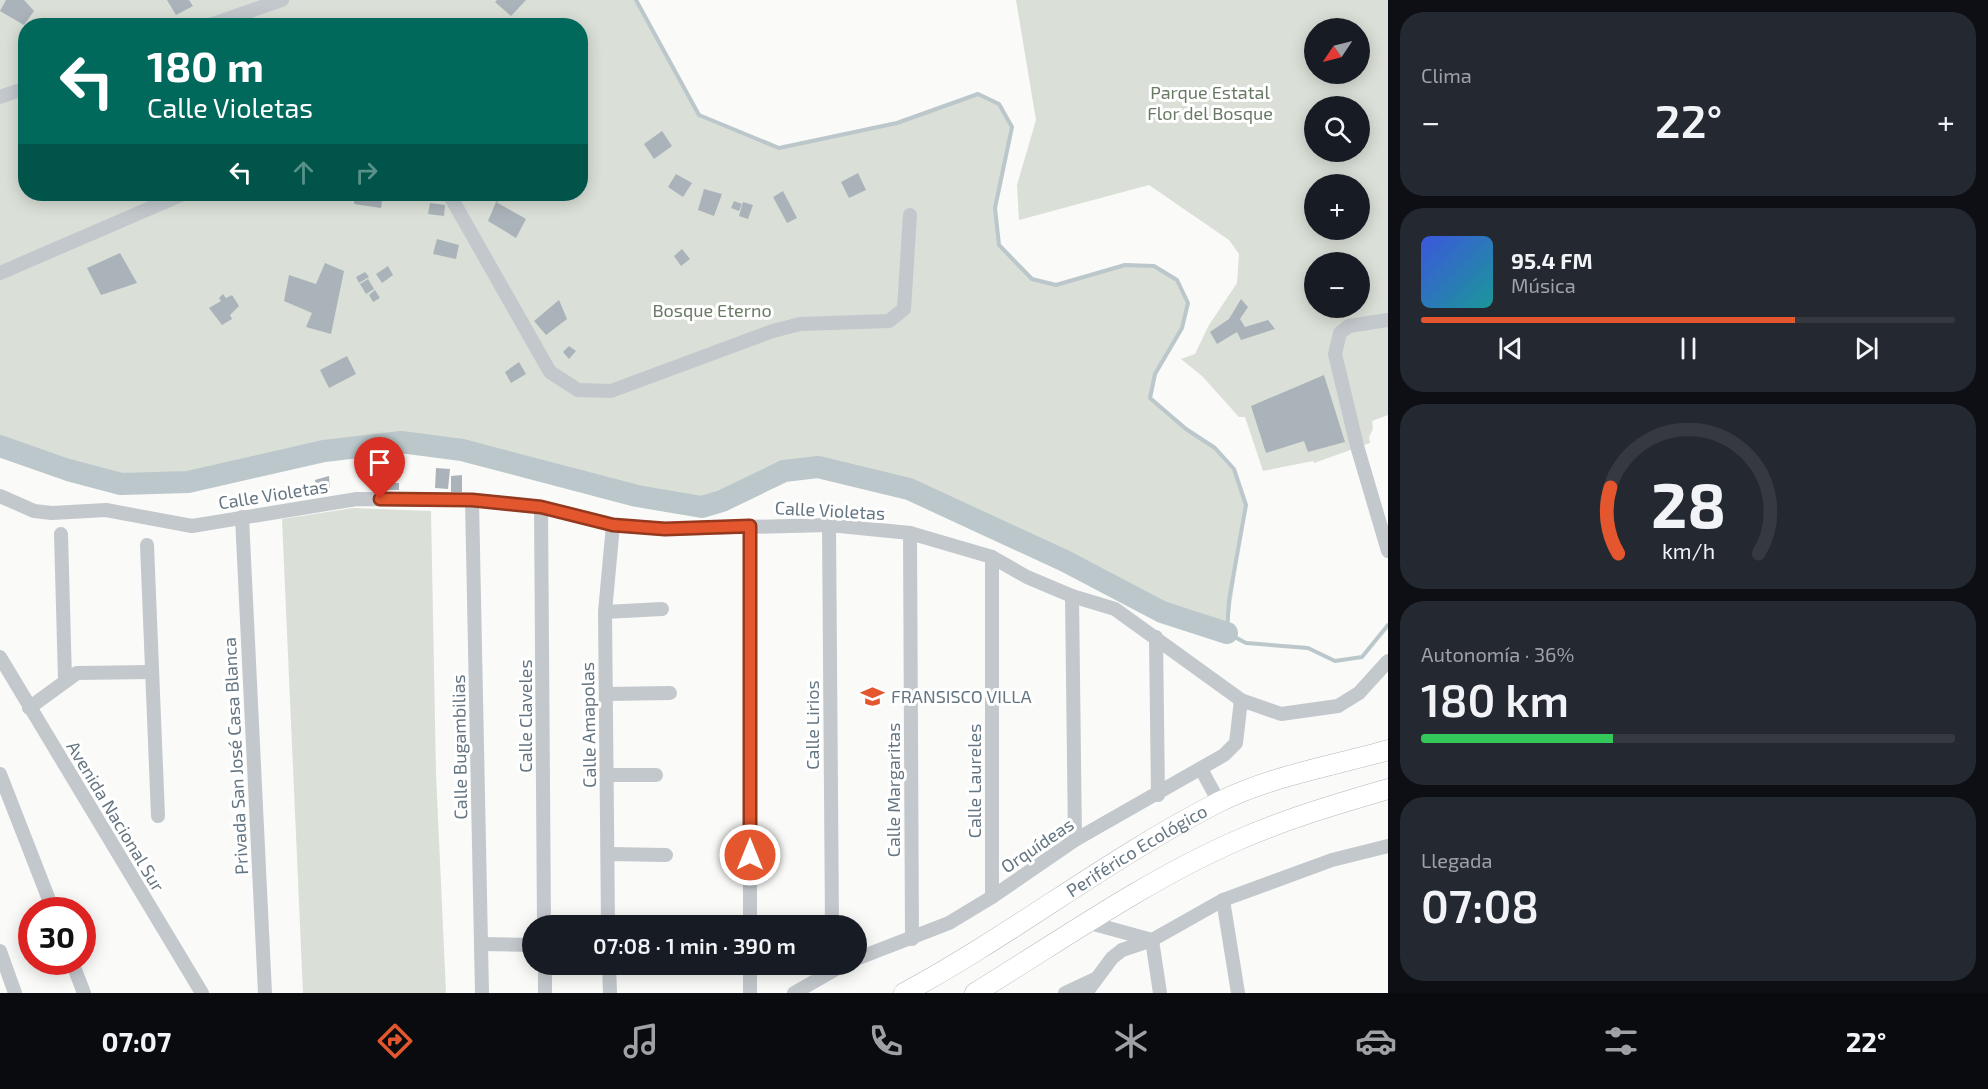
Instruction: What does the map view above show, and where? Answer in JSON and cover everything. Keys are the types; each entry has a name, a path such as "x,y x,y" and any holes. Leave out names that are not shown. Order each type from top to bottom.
{"highway":[{"name":"Periférico Ecológico","path":"904,993 953,967 1132,852 1219,802 1252,788 1388,750"},
{"name":"Periférico Ecológico","path":"975,993 1090,922 1233,842 1275,824 1388,789"}],"street":[{"path":"230,18 282,0"},
{"path":"0,97 18,91"},
{"path":"0,273 167,201"},
{"path":"453,201 550,372 578,390 611,391 773,331 800,324 889,321 898,317 904,309 910,215"},
{"path":"1388,320 1349,326 1340,333 1335,354 1357,446 1388,551"},
{"name":"Calle Violetas","path":"0,496 34,511 52,513 105,510 192,526 357,499 472,500 541,507 613,525 665,529 829,525 910,533 992,557 1027,577 1072,596 1114,609 1241,700 1281,714 1338,706 1359,693 1388,661"},
{"name":"Calle Bugambilias","path":"472,500 482,993"},
{"name":"Calle Claveles","path":"541,507 544,915"},
{"name":"Privada San José Casa Blanca","path":"242,517 265,993"},
{"name":"Calle Amapolas","path":"608,915 605,612 613,525"},
{"name":"Calle Lirios","path":"829,525 832,915"},
{"path":"750,526 750,915"},
{"name":"Calle Margaritas","path":"910,533 912,939"},
{"path":"61,534 65,680"},
{"path":"147,545 158,816"},
{"name":"Calle Laureles","path":"992,557 992,897"},
{"path":"1072,596 1075,840"},
{"path":"605,612 662,609"},
{"path":"1156,637 1158,795"},
{"name":"Avenida Nacional Sur","path":"0,657 202,993"},
{"path":"29,708 65,680 83,672 151,672"},
{"path":"606,694 669,693"},
{"name":"Orquídeas","path":"867,955 949,923 992,897 1075,840 1158,795 1232,749 1236,743 1241,700"},
{"path":"1201,769 1219,802"},
{"path":"0,774 47,897"},
{"path":"607,775 656,775"},
{"path":"1086,993 1112,957 1122,950 1152,940 1223,900 1332,860 1388,846"},
{"path":"608,854 666,855"},
{"path":"1223,900 1238,993"},
{"path":"1090,922 1152,940"},
{"path":"1152,940 1160,993"},
{"path":"481,944 522,945"},
{"path":"0,951 15,993"},
{"path":"77,975 84,993"},
{"path":"545,975 545,993"},
{"path":"609,975 610,993"},
{"path":"750,975 750,993"},
{"path":"794,993 826,975"},
{"path":"1065,993 1096,978"}],"green space":[{"name":"Bosque Eterno","path":"0,0 636,0 699,115 779,148 897,123 978,94 999,104 1012,127 995,208 1000,245 1032,279 1056,285 1125,265 1154,266 1177,280 1188,303 1182,328 1155,374 1150,398 1186,429 1215,448 1234,469 1246,505 1227,633 1161,612 1065,561 909,489 818,467 784,471 722,501 702,507 636,496 462,450 401,442 324,451 188,482 121,484 68,470 0,446"},
{"name":"Parque Estatal Flor del Bosque","path":"1016,0 1388,0 1388,415 1372,421 1370,443 1314,463 1313,461 1263,471 1245,417 1239,417 1202,376 1181,359 1195,354 1209,325 1237,283 1239,254 1229,240 1149,185 1019,220 1017,185 1036,120"},
{"path":"353,508 431,511 436,774 446,993 303,993 282,519"}],"building":[{"path":"6,0 24,0 34,11 29,18 18,18 18,22 0,11"},
{"path":"167,0 189,0 193,6 176,15"},
{"path":"497,0 526,0 511,16 495,2"},
{"path":"662,131 672,146 654,159 644,144"},
{"path":"858,173 866,190 849,198 841,182"},
{"path":"676,174 692,183 683,197 668,187"},
{"path":"704,189 722,194 714,216 698,210"},
{"path":"783,191 797,218 787,223 773,197"},
{"path":"354,201 382,201 381,208 354,204"},
{"path":"734,201 742,204 739,211 731,208"},
{"path":"496,202 526,219 516,238 488,221"},
{"path":"743,202 753,205 748,219 739,216"},
{"path":"430,203 445,205 444,216 428,214"},
{"path":"437,239 459,245 456,259 433,254"},
{"path":"682,249 690,259 681,266 674,256"},
{"path":"120,253 137,283 101,295 87,268"},
{"path":"325,263 344,271 331,334 306,327 312,313 284,301 289,275 316,284"},
{"path":"388,266 393,275 382,283 376,274"},
{"path":"365,272 369,277 359,283 356,277"},
{"path":"368,279 374,289 366,294 360,284"},
{"path":"375,290 380,298 373,302 369,295"},
{"path":"223,294 226,298 232,295 239,306 230,315 232,319 222,325 209,308 221,301 219,298"},
{"path":"1241,299 1248,307 1240,319 1245,327 1268,320 1275,329 1241,340 1237,332 1217,344 1210,332 1229,319"},
{"path":"559,300 567,319 546,335 534,321"},
{"path":"569,346 576,351 569,359 563,352"},
{"path":"347,356 356,374 329,388 320,370"},
{"path":"519,362 526,374 511,383 505,372"},
{"path":"1324,375 1345,442 1308,452 1304,441 1266,453 1251,406"},
{"path":"436,468 450,469 448,489 435,488"},
{"path":"381,474 388,474 388,483 399,483 399,490 381,490"},
{"path":"462,475 462,492 451,492 451,476"},
{"path":"329,476 330,491 317,491 315,480"}],"waterway":[{"path":"636,0 699,115 779,148 897,123 978,94 999,104 1012,127 995,208 999,245 1032,279 1056,285 1125,265 1154,266 1177,280 1188,303 1182,328 1155,374 1150,398 1186,429 1215,448 1234,469 1246,505 1229,600 1227,633 1246,643 1308,648 1335,661 1362,657 1388,625"},
{"path":"0,446 68,470 121,484 188,482 324,451 401,442 462,450 637,496 702,507 722,501 784,471 818,467 909,489 1065,561 1162,612 1227,633"}],"place":[{"name":"FRANSISCO VILLA","path":"873,696"}],"route":[{"path":"380,499 472,500 541,507 613,525 665,529 750,526 750,855"}]}
